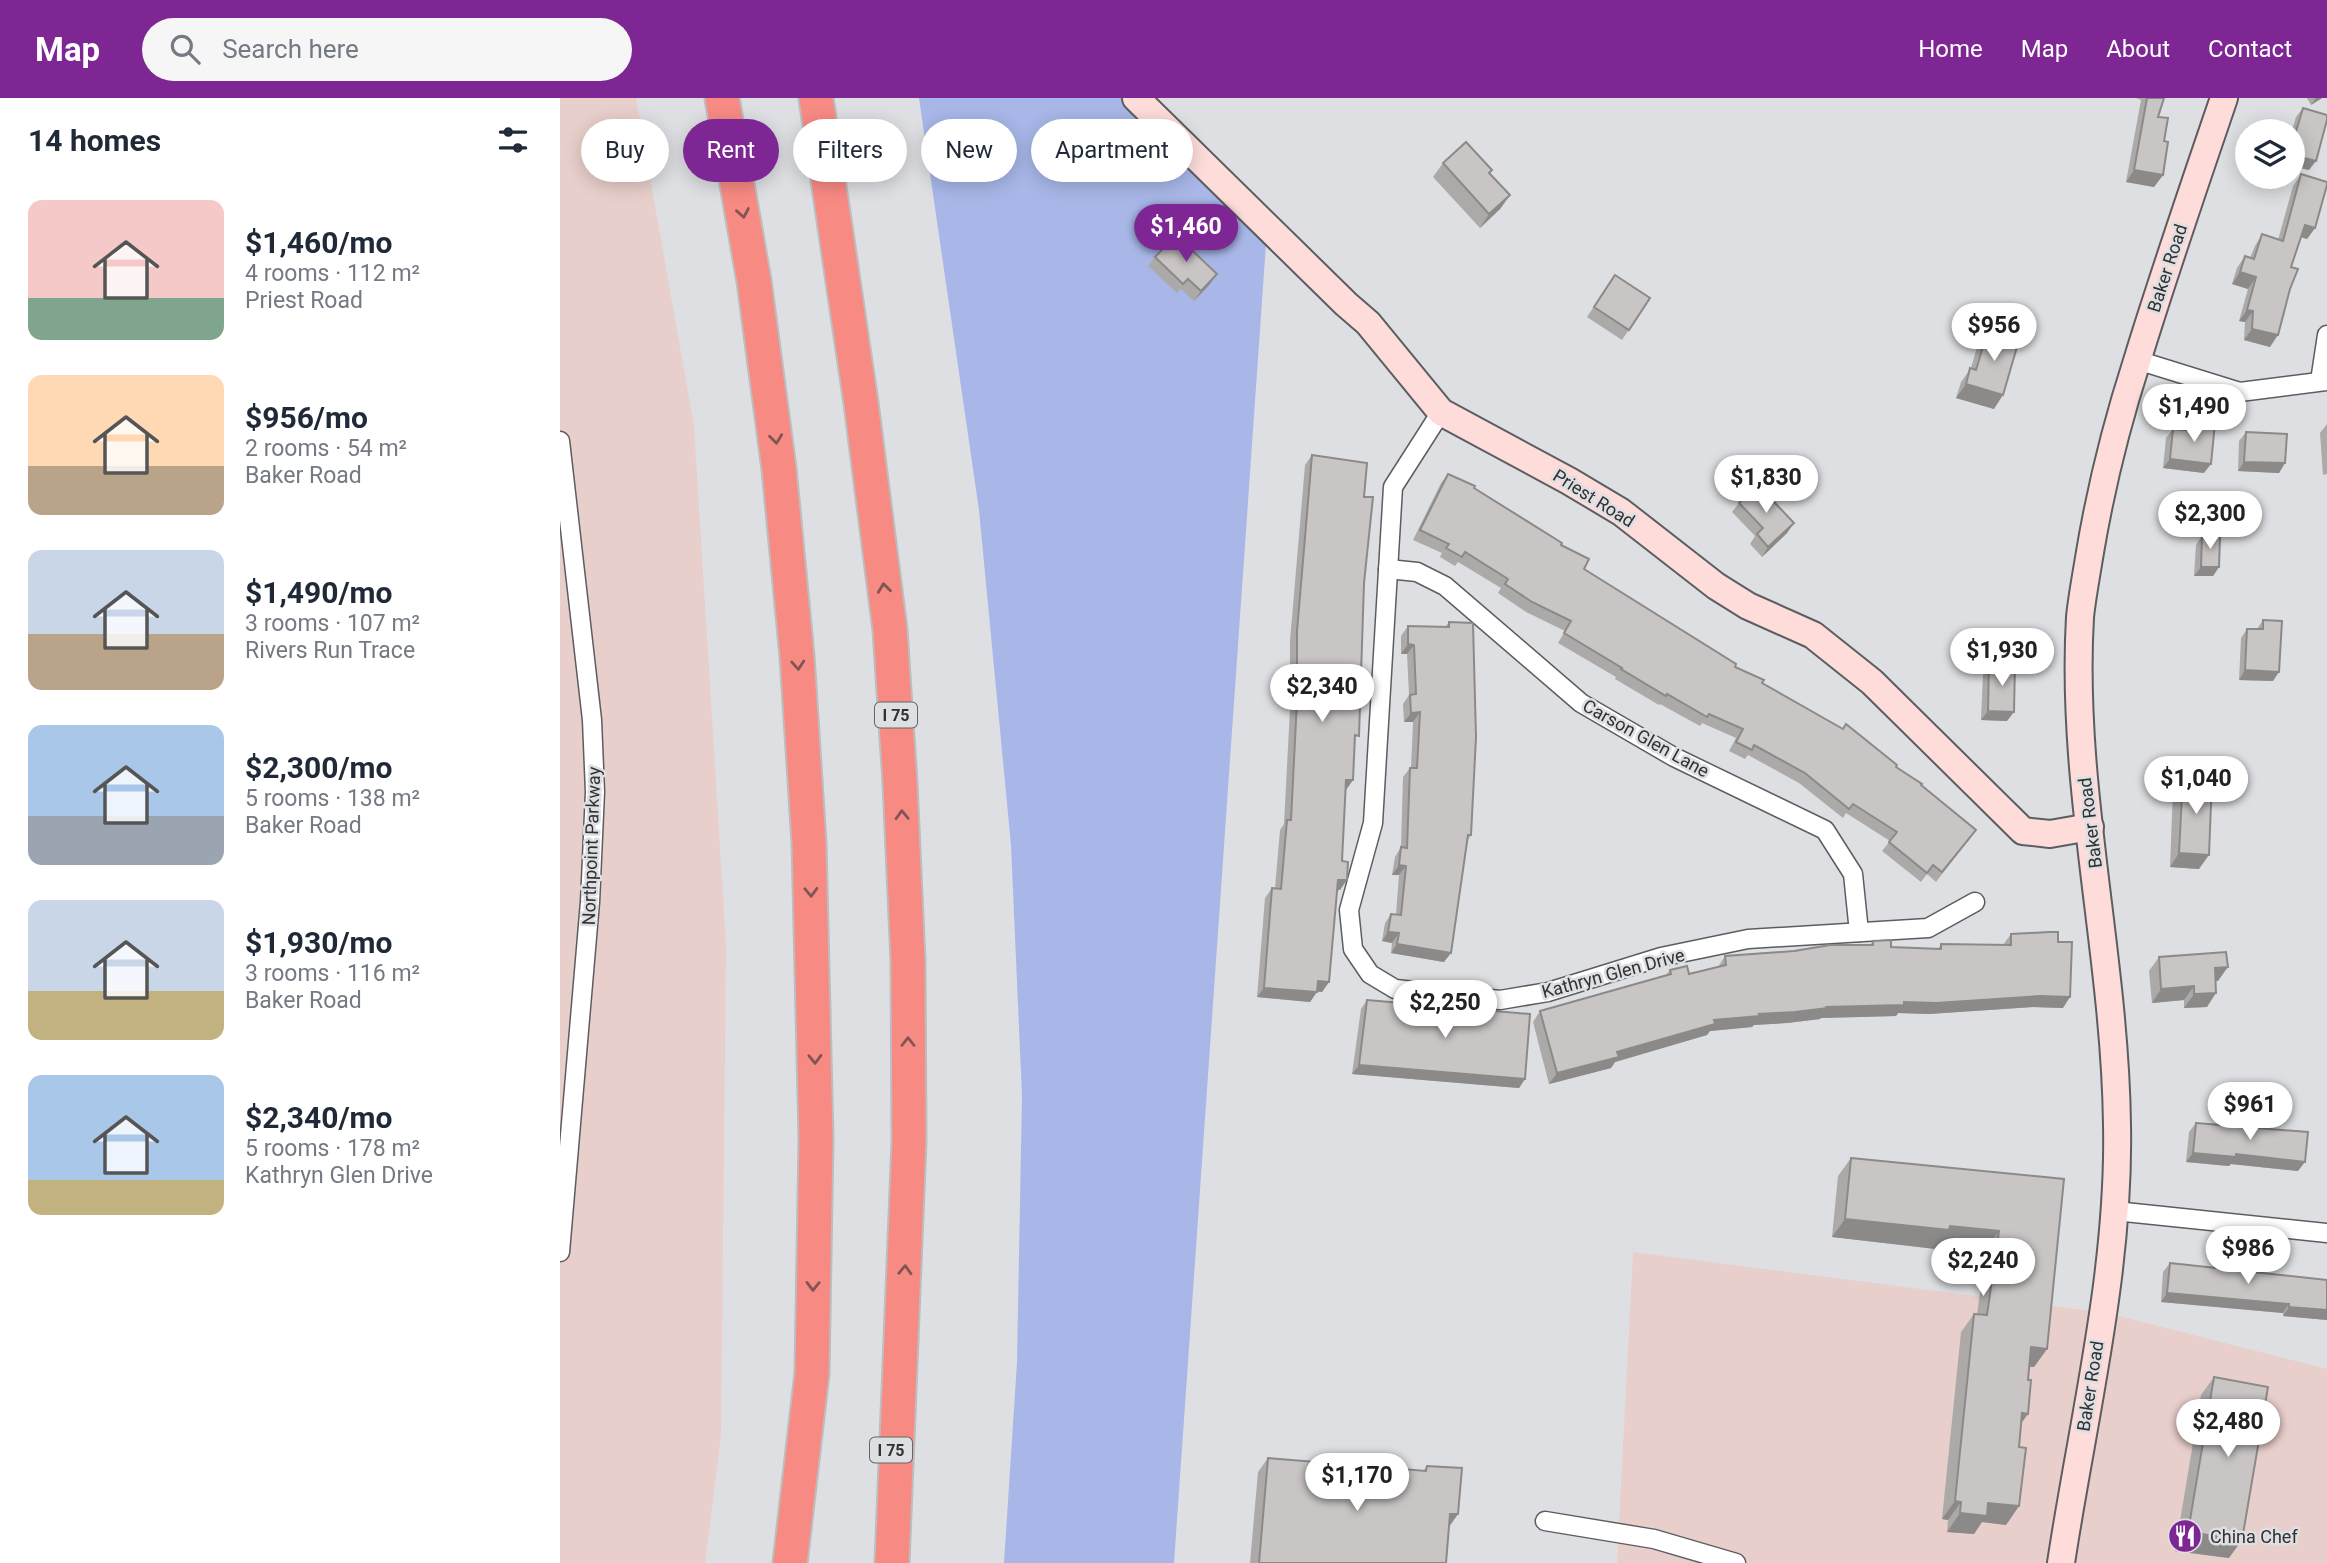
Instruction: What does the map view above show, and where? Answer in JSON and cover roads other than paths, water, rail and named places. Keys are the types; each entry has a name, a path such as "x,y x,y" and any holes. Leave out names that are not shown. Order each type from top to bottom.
{"highway":[{"path":"722,98 768,375 787,536 809,843 816,1139 811,1373 790,1563"},
{"name":"I 75","path":"816,98 861,403 890,630 901,783 908,961 909,1141 902,1338 879,1563"},
{"path":"892,1563 902,1338"},
{"path":"774,1563 811,1373"}],"main road":[{"name":"Priest Road","path":"1136,98 1368,323 1441,412 1569,481 1620,512 1716,586 1748,606 1813,635 1872,682 2023,831 2050,834 2090,827"},
{"name":"Baker Road","path":"2061,1563 2101,1318 2115,1212 2117,1125 2111,1008 2082,756 2078,699 2081,614 2095,522 2114,432 2224,98"}],"street":[{"path":"2137,360 2240,391 2324,381 2327,335"},
{"name":"Kathryn Glen Drive","path":"1441,412 1393,487 1373,823 1349,910 1353,949 1370,974 1395,989 1500,1000 1548,992 1661,957 1748,939 1928,928 1975,902"},
{"name":"Northpoint Parkway","path":"560,441 592,720 595,792 591,891 560,1252"},
{"name":"Carson Glen Lane","path":"1388,569 1417,572 1445,586 1581,703 1674,757 1825,830 1853,874 1859,932"},
{"path":"2115,1212 2327,1233"},
{"path":"1545,1521 1654,1539 1736,1563"}],"place":[{"name":"China Chef","path":"2185,1536"}]}
